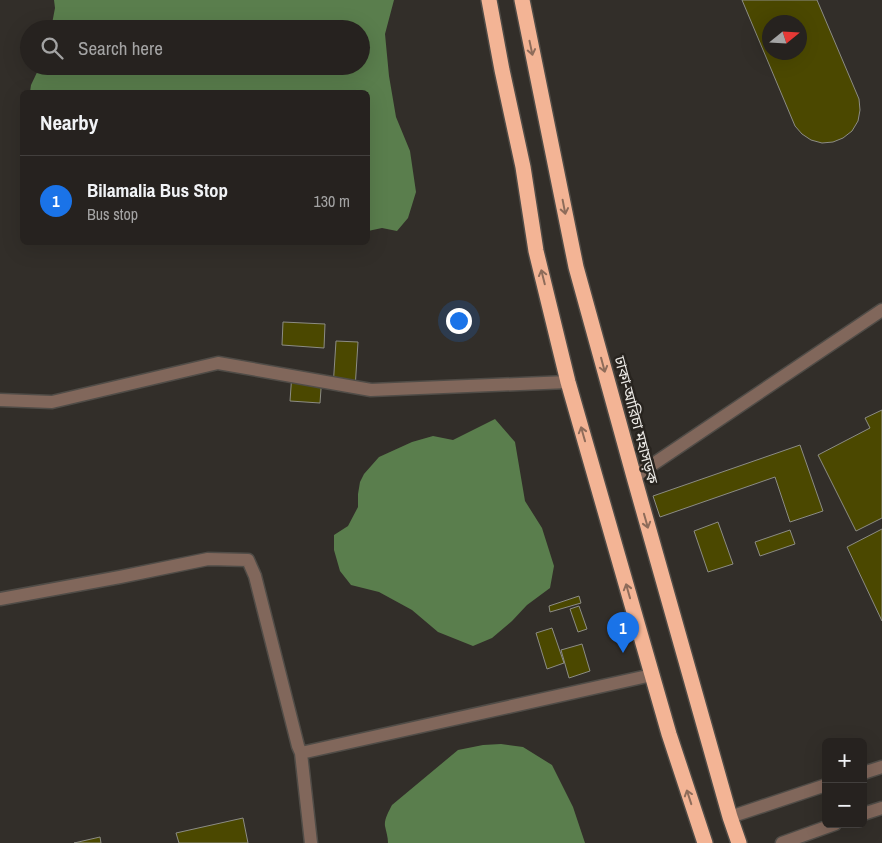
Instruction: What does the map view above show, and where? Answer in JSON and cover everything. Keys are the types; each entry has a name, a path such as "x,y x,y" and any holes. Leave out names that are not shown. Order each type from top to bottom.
{"highway":[{"path":"490,0 502,70 523,167 536,251 568,382 669,734 705,843"},
{"name":"ঢাকা-আরিচা মহাসড়ক","path":"522,0 576,267 730,817 739,843"}],"street":[{"path":"634,477 882,310"},
{"path":"0,400 52,402 218,362 372,390 568,382"},
{"path":"0,599 120,578 208,559 248,560 256,576 301,753 311,843"},
{"path":"301,753 652,675"},
{"path":"867,772 882,767"},
{"path":"730,817 822,786"},
{"path":"867,813 882,808"},
{"path":"782,843 824,828"}],"shaded area":[{"path":"54,0 394,0 385,34 389,76 396,117 410,151 416,192 408,218 397,231 382,228 370,231 370,90 30,90 36,75 370,75 370,20 53,20 55,8"},
{"path":"495,419 515,442 525,501 542,528 554,566 550,588 527,605 492,638 473,646 438,632 412,610 379,592 351,585 340,571 334,550 334,535 348,526 358,507 360,482 364,474 379,457 412,442 433,436 453,440"},
{"path":"501,744 523,747 552,765 573,807 585,843 388,843 385,823 392,805 458,750"}],"building":[{"path":"742,0 817,0 859,99 860,110 858,121 852,131 843,138 833,142 822,143 811,140 795,126 767,60 807,60 807,15 762,15 762,48"},
{"path":"283,322 325,324 324,348 282,345"},
{"path":"336,341 358,342 355,389 333,388"},
{"path":"292,373 322,375 320,403 290,401"},
{"path":"882,410 882,518 856,531 818,455 870,428 865,418"},
{"path":"800,445 823,511 790,522 775,477 660,517 653,496"},
{"path":"718,522 733,564 708,572 694,531"},
{"path":"882,529 882,621 847,547"},
{"path":"790,530 795,544 760,556 755,542"},
{"path":"579,596 581,603 550,612 549,606"},
{"path":"579,606 587,629 578,632 570,609"},
{"path":"552,628 564,663 547,669 536,633"},
{"path":"582,644 590,671 569,678 561,650"},
{"path":"243,818 248,843 179,843 176,833"},
{"path":"100,837 101,843 74,843"}],"place":[{"name":"Bilamalia Bus Stop","path":"623,653"}]}
